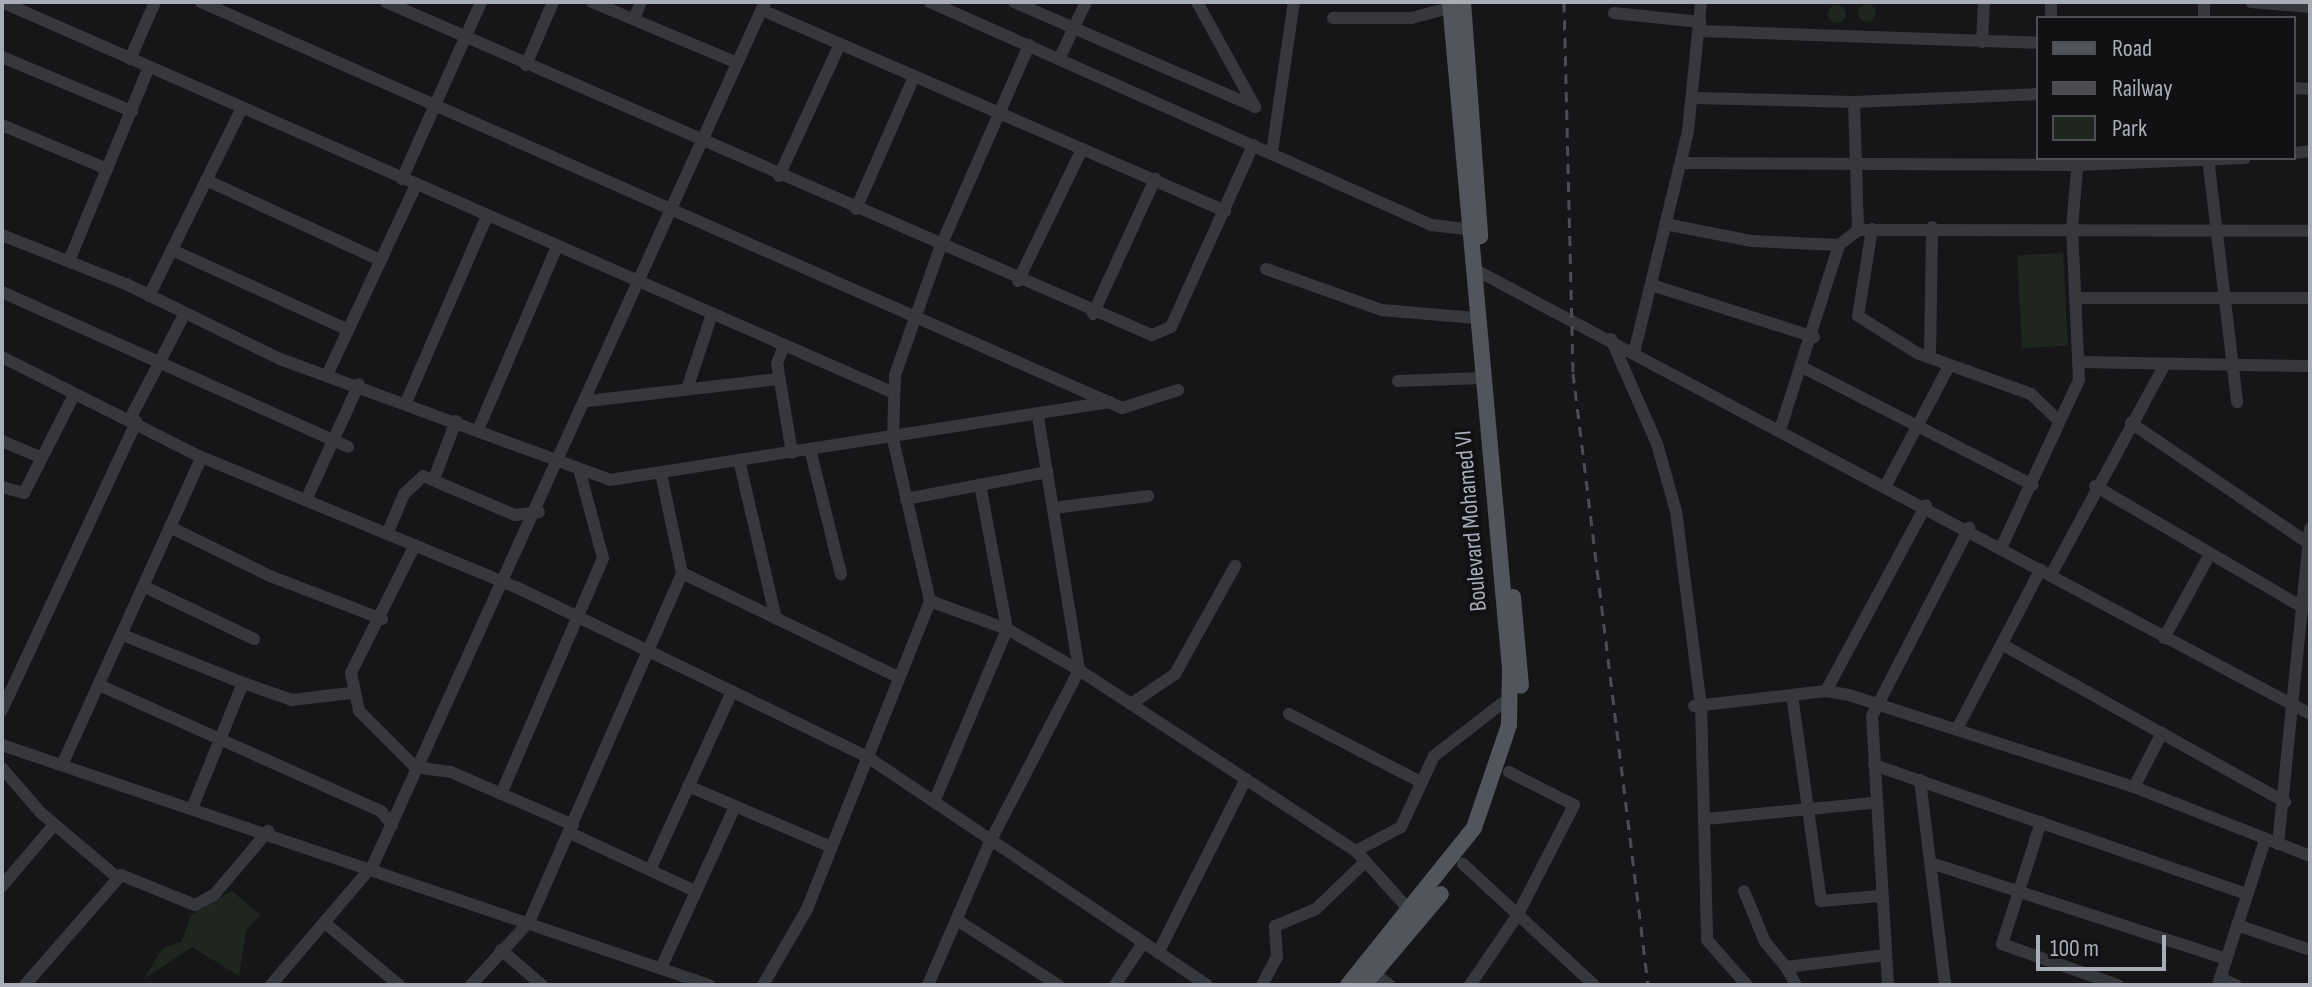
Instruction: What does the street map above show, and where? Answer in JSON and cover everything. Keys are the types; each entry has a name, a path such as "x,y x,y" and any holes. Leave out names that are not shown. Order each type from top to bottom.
{"main road":[{"name":"Boulevard Mohamed VI","path":"1369,980 1463,864 1509,772 1521,666 1477,269 1454,4"},
{"name":"Boulevard Mohamed VI","path":"1348,985 1412,913 1486,807 1510,697 1476,318 1477,269"}],"street":[{"path":"2,2 894,393"},
{"path":"130,59 155,2"},
{"path":"201,2 670,214 1110,402 1139,408 1178,390"},
{"path":"402,179 481,2"},
{"path":"526,65 553,2"},
{"path":"592,2 737,63"},
{"path":"634,19 641,2"},
{"path":"930,2 1060,57 1431,225 1474,230"},
{"path":"1014,2 1031,6 1073,29 1255,107 1197,2"},
{"path":"1060,57 1086,2"},
{"path":"1272,152 1294,2"},
{"path":"1634,353 1655,286 1682,163 1694,98 1701,2"},
{"path":"1982,42 1984,2"},
{"path":"2251,2 2310,7"},
{"path":"389,3 1093,314 1162,335 1225,211 1253,145"},
{"path":"1333,18 1392,19 1454,4"},
{"path":"271,985 373,865 415,767 539,512 700,141 763,6 914,77 1225,211"},
{"path":"1614,13 1701,26 2036,43"},
{"path":"779,176 840,44"},
{"path":"763,985 831,847 930,601 893,439 894,393 913,320 940,248 1029,45"},
{"path":"2,57 132,111"},
{"path":"69,261 149,67"},
{"path":"856,209 914,77"},
{"path":"1694,98 1854,102 2036,94"},
{"path":"1854,102 1858,230"},
{"path":"149,296 242,108"},
{"path":"2,125 107,169"},
{"path":"1018,281 1082,149"},
{"path":"1682,163 2208,160 2227,296 2237,402"},
{"path":"2001,548 2033,485 2058,420 2077,388 2072,228 2077,162"},
{"path":"1093,314 1155,179"},
{"path":"206,180 380,260"},
{"path":"328,373 416,185"},
{"path":"407,400 487,216"},
{"path":"1670,225 1752,241 1839,245"},
{"path":"1780,430 1814,337 1839,245 1858,230 1932,227 2310,231"},
{"path":"1930,357 1932,227"},
{"path":"1872,229 1858,316 1949,366 2010,383 2058,420"},
{"path":"2,235 149,296 184,315 610,480 1038,417 1110,402"},
{"path":"478,430 557,247"},
{"path":"172,250 348,330"},
{"path":"1266,269 1382,310 1476,318"},
{"path":"1477,269 1926,505 2164,638 2310,714"},
{"path":"1655,286 1814,337"},
{"path":"2,292 158,365 343,445"},
{"path":"2076,298 2310,298"},
{"path":"687,389 712,314"},
{"path":"2,710 158,365 184,315"},
{"path":"1611,339 1657,444 1676,511 1698,706 1706,819 1707,940 1744,984"},
{"path":"784,346 779,379 792,453"},
{"path":"2,357 202,457 388,532 579,616 731,694 869,758 1207,985"},
{"path":"2078,362 2310,366"},
{"path":"1958,727 2165,364"},
{"path":"1886,485 1949,366"},
{"path":"1802,367 1921,424 2033,485"},
{"path":"1398,381 1482,378"},
{"path":"588,401 779,379"},
{"path":"307,498 343,445 359,384"},
{"path":"2,487 24,493 74,395"},
{"path":"928,985 960,922 990,842 1079,670 1038,417"},
{"path":"434,479 456,421"},
{"path":"2131,423 2309,544"},
{"path":"2,441 42,458"},
{"path":"810,449 841,574"},
{"path":"62,765 202,457"},
{"path":"739,460 776,619"},
{"path":"501,794 579,616 603,551 579,469"},
{"path":"906,499 1047,472"},
{"path":"471,985 529,922 682,573 661,473"},
{"path":"388,532 411,483 434,479 515,515 539,512"},
{"path":"934,802 1007,629 980,485"},
{"path":"2095,486 2304,608"},
{"path":"1054,508 1148,496"},
{"path":"1826,691 1926,505"},
{"path":"170,527 382,619"},
{"path":"1888,985 1873,803 1876,703 1969,528"},
{"path":"2236,985 2219,982 2246,894 2272,842 2285,802 2310,529"},
{"path":"415,545 382,619 351,673 351,693 376,731 415,767 441,769 501,794 695,891"},
{"path":"2164,638 2210,554"},
{"path":"1131,704 1175,674 1235,566"},
{"path":"682,573 898,677"},
{"path":"145,587 254,639"},
{"path":"930,601 1007,629 1079,670 1361,856 1412,913"},
{"path":"123,635 292,700 351,693"},
{"path":"2003,645 2285,802"},
{"path":"193,806 243,683"},
{"path":"99,685 381,811 392,825"},
{"path":"1698,706 1826,691 1876,703 1958,727 2134,787 2310,856"},
{"path":"650,870 731,694"},
{"path":"1792,695 1821,901 1880,896"},
{"path":"1262,985 1277,957 1275,926 1316,909 1361,856 1401,827 1419,781 1451,737 1510,697"},
{"path":"1289,714 1419,781"},
{"path":"2134,787 2162,733"},
{"path":"2,745 373,865 709,985"},
{"path":"1874,765 2246,894"},
{"path":"2,768 54,825 118,878 195,905 214,895 268,831"},
{"path":"1470,985 1517,916 1574,805 1509,772"},
{"path":"1158,953 1246,779"},
{"path":"1920,780 1945,985"},
{"path":"688,786 831,847"},
{"path":"1706,819 1873,803"},
{"path":"661,968 735,806"},
{"path":"2041,822 2002,944 2118,985"},
{"path":"2,886 54,825"},
{"path":"1931,863 2021,889 2226,959"},
{"path":"1463,864 1594,985"},
{"path":"25,985 118,878"},
{"path":"1744,891 1765,942 1786,967 1796,985"},
{"path":"324,922 399,985"},
{"path":"960,922 1058,985"},
{"path":"2237,925 2310,950"},
{"path":"1115,985 1143,943"},
{"path":"501,950 542,985"},
{"path":"1786,967 1885,955"},
{"path":"1369,980 1390,985"}],"green space":[{"path":"1863,4 1871,4 1876,13 1874,20 1863,22 1858,17 1858,9"},
{"path":"1837,5 1846,14 1837,23 1828,14"},
{"path":"2063,253 2068,346 2022,348 2017,255"},
{"path":"232,891 260,915 246,931 239,976 192,947 144,979 162,949 182,941 191,915"}],"railway":[{"path":"1564,2 1573,373 1648,985"}]}
